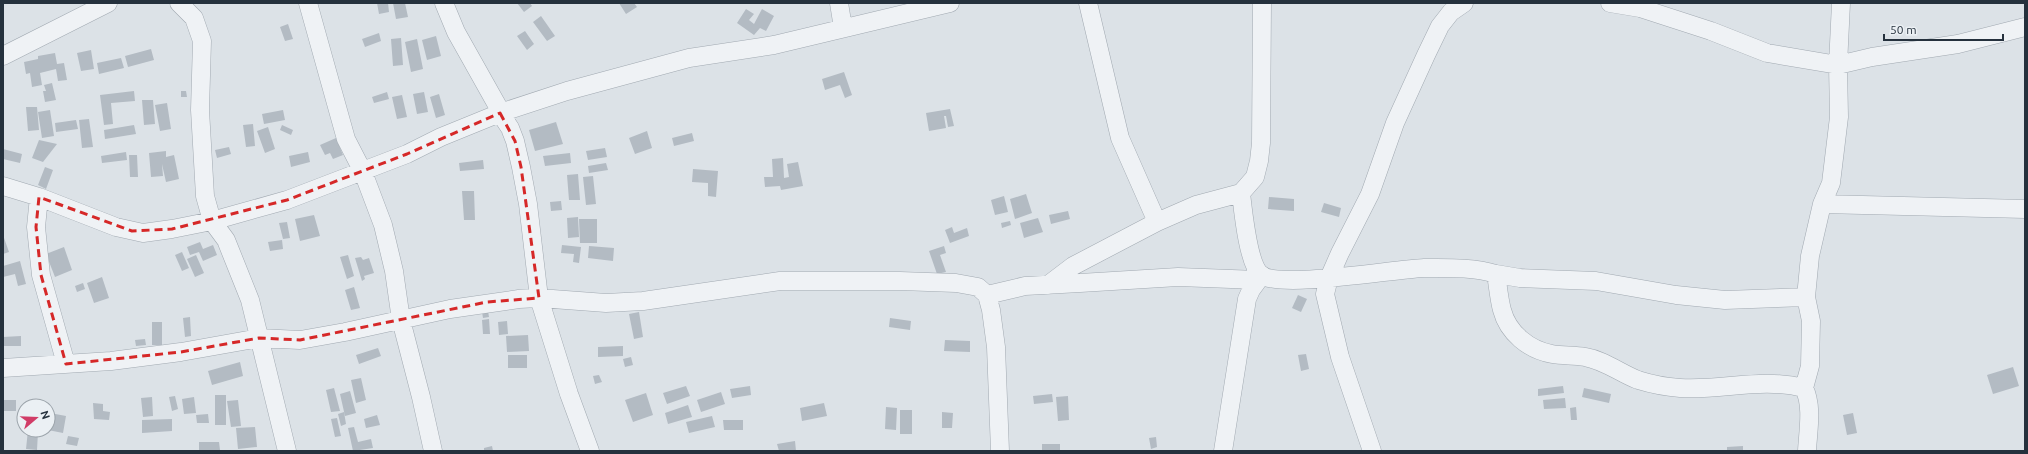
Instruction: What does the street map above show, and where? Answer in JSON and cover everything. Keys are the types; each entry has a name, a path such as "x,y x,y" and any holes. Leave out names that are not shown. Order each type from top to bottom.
{"street":[{"path":"3,56 108,3"},
{"path":"179,3 194,18 202,41 200,110 203,181 212,220 226,240 237,264 250,300 287,451"},
{"path":"308,3 346,139 363,172 384,233 394,271 401,320 433,451"},
{"path":"444,3 456,32 500,113 510,128 515,141 528,204 538,298 569,394 590,451"},
{"path":"3,186 39,197 116,227 143,233 172,229 287,200 363,172 500,113 567,90 689,58 774,45 950,3"},
{"path":"1088,3 1120,138 1157,222"},
{"path":"1048,285 1073,266 1157,222 1196,205 1241,193 1254,177 1260,161 1262,3"},
{"path":"1372,451 1340,357 1330,319 1326,294 1329,278 1340,252 1370,194 1395,123 1440,26 1450,12 1464,3"},
{"path":"1610,3 1640,8 1711,31 1767,53 1808,62 1838,65 1872,57 1958,44 2025,27"},
{"path":"1808,451 1809,405 1808,396 1804,388 1810,366 1811,321 1806,297 1810,256 1822,204 1831,183 1835,160 1839,117 1838,65 1841,3"},
{"path":"836,5 843,28"},
{"path":"1241,193 1250,250 1260,278"},
{"path":"39,197 36,227 41,275 49,309 66,364"},
{"path":"1822,204 2025,209"},
{"path":"987,295 1025,286 1178,278 1267,278 1299,280 1423,268 1476,269 1520,278 1596,281 1676,295 1725,300 1806,297"},
{"path":"1496,274 1502,310 1507,322 1527,345 1550,354 1585,357 1606,364 1637,380 1680,388 1775,383 1804,388"},
{"path":"1223,451 1247,299 1251,290 1260,278"},
{"path":"3,368 111,361 181,352 259,338 300,340 487,302 538,298 606,302 643,301 780,281 956,284 978,287 987,295 991,310 996,347 1000,451"}],"highlighted area":[{"path":"500,113 515,141 521,167 539,298 487,302 300,340 259,338 181,352 66,364 41,275 36,227 39,197 132,231 172,229 287,200 407,154"}],"building":[{"path":"377,3 388,3 389,12 379,14"},
{"path":"393,3 405,3 408,17 396,19"},
{"path":"517,3 530,3 532,6 524,12"},
{"path":"619,3 634,3 637,7 626,14"},
{"path":"746,9 754,14 749,20 754,24 762,9 774,16 766,31 760,28 754,35 737,23"},
{"path":"541,16 555,36 547,41 533,22"},
{"path":"288,24 293,39 285,41 280,27"},
{"path":"525,31 534,44 527,50 517,36"},
{"path":"379,33 381,41 365,47 362,39"},
{"path":"436,36 441,56 427,60 422,40"},
{"path":"401,38 403,65 393,66 391,39"},
{"path":"417,39 423,69 411,72 405,42"},
{"path":"151,49 154,60 128,67 125,56"},
{"path":"91,50 94,69 81,71 77,53"},
{"path":"55,53 57,64 64,63 67,80 58,81 56,69 40,73 42,85 32,87 30,73 26,74 24,62 38,59 38,56"},
{"path":"121,58 124,68 99,74 97,63"},
{"path":"844,72 852,95 845,98 840,85 825,90 822,79"},
{"path":"52,83 56,100 45,102 43,91 46,91 44,85"},
{"path":"134,91 135,101 111,103 113,124 104,125 100,95"},
{"path":"181,91 186,91 187,97 181,97"},
{"path":"387,92 389,99 374,103 372,97"},
{"path":"424,92 428,112 417,114 413,94"},
{"path":"439,94 445,115 436,118 430,97"},
{"path":"402,95 407,117 397,119 392,97"},
{"path":"142,100 153,100 155,124 144,125"},
{"path":"167,103 171,129 160,131 155,105"},
{"path":"26,107 37,107 39,130 28,131"},
{"path":"950,109 954,126 948,127 946,116 944,116 946,128 929,131 926,113"},
{"path":"50,110 54,136 42,138 38,112"},
{"path":"283,110 285,120 264,124 262,114"},
{"path":"89,119 93,147 82,148 79,120"},
{"path":"76,120 78,129 56,132 55,123"},
{"path":"556,122 563,144 535,151 529,130"},
{"path":"253,124 255,146 246,147 243,125"},
{"path":"134,125 136,134 105,139 104,130"},
{"path":"282,125 293,130 291,135 280,130"},
{"path":"268,127 275,149 265,153 257,131"},
{"path":"647,131 652,148 635,154 629,138"},
{"path":"692,133 694,141 674,146 672,138"},
{"path":"336,138 343,155 333,159 330,153 325,155 320,145"},
{"path":"39,140 57,144 43,162 32,158"},
{"path":"229,147 231,154 217,158 215,150"},
{"path":"605,148 607,157 588,160 586,151"},
{"path":"3,149 22,154 20,163 3,159"},
{"path":"166,151 166,157 174,155 179,179 166,182 162,164 163,176 151,177 149,153"},
{"path":"126,152 127,160 102,163 101,156"},
{"path":"308,152 310,162 291,167 289,156"},
{"path":"570,153 571,163 545,166 543,156"},
{"path":"129,155 137,155 138,177 130,177"},
{"path":"783,158 784,178 789,177 787,164 798,162 803,186 781,190 780,186 765,187 764,177 773,177 772,159"},
{"path":"483,160 484,169 460,171 459,163"},
{"path":"606,163 608,170 589,173 588,166"},
{"path":"45,167 53,170 46,189 38,185"},
{"path":"693,169 718,171 716,197 708,196 708,183 692,182"},
{"path":"578,174 580,200 569,200 567,175"},
{"path":"593,176 596,204 586,205 583,177"},
{"path":"462,191 474,191 475,220 464,220"},
{"path":"1026,194 1032,213 1015,219 1010,199"},
{"path":"1004,196 1008,212 995,215 991,200"},
{"path":"1269,197 1294,199 1294,211 1268,209"},
{"path":"561,201 562,210 551,211 550,202"},
{"path":"1324,203 1341,208 1339,217 1321,212"},
{"path":"1068,211 1070,219 1051,224 1049,215"},
{"path":"314,215 320,236 300,241 295,219"},
{"path":"578,217 579,237 568,238 567,218"},
{"path":"1038,218 1043,232 1024,238 1020,223"},
{"path":"579,219 597,219 597,243 580,243"},
{"path":"1010,221 1011,225 1002,228 1001,223"},
{"path":"287,222 290,238 283,239 279,223"},
{"path":"952,227 954,233 967,228 969,236 950,243 945,230"},
{"path":"3,235 9,252 3,254"},
{"path":"282,240 283,249 270,251 268,242"},
{"path":"200,242 203,249 213,245 217,255 203,261 199,252 190,255 187,247"},
{"path":"562,245 581,247 579,263 573,262 574,254 561,253"},
{"path":"589,246 614,248 613,261 588,258"},
{"path":"944,246 946,253 940,255 946,272 937,274 929,251"},
{"path":"64,247 72,270 55,277 46,254"},
{"path":"182,252 189,268 182,271 175,255"},
{"path":"196,255 204,273 195,277 187,259"},
{"path":"348,255 354,276 347,279 340,257"},
{"path":"361,257 363,260 369,258 374,273 364,276 365,279 362,281 355,258"},
{"path":"20,261 26,284 18,286 15,274 3,277 3,266"},
{"path":"102,277 109,298 94,303 87,283"},
{"path":"83,283 85,289 77,292 75,286"},
{"path":"354,287 360,308 351,310 345,290"},
{"path":"1298,295 1307,299 1301,312 1292,308"},
{"path":"488,311 489,317 483,318 482,312"},
{"path":"639,312 643,337 634,339 629,314"},
{"path":"190,317 191,336 185,337 183,318"},
{"path":"890,318 911,321 910,330 889,327"},
{"path":"489,319 490,334 483,334 482,320"},
{"path":"507,321 508,334 499,335 498,322"},
{"path":"152,322 162,322 162,345 152,345"},
{"path":"528,335 529,351 507,352 506,336"},
{"path":"21,336 21,346 3,346 3,337"},
{"path":"145,339 146,345 136,346 135,340"},
{"path":"945,340 970,341 970,352 944,351"},
{"path":"623,346 623,356 598,357 598,347"},
{"path":"378,348 381,356 359,364 356,355"},
{"path":"1306,354 1309,369 1301,371 1298,355"},
{"path":"508,355 527,355 527,368 508,368"},
{"path":"631,357 633,365 625,367 623,359"},
{"path":"240,362 243,376 212,385 208,371"},
{"path":"2013,367 2019,386 1993,394 1987,375"},
{"path":"599,375 602,382 595,384 593,376"},
{"path":"361,378 366,400 356,403 351,380"},
{"path":"686,386 690,396 667,404 663,393"},
{"path":"750,386 751,395 732,398 730,389"},
{"path":"1563,386 1564,393 1538,396 1538,389"},
{"path":"334,388 340,411 331,412 326,390"},
{"path":"1584,388 1611,394 1609,403 1582,397"},
{"path":"350,391 356,413 345,416 340,394"},
{"path":"721,392 725,404 701,412 697,400"},
{"path":"646,393 653,415 633,422 625,400"},
{"path":"1052,394 1053,402 1034,404 1033,396"},
{"path":"215,395 226,395 226,425 215,425"},
{"path":"175,396 178,409 172,411 169,397"},
{"path":"1068,396 1069,420 1058,421 1056,397"},
{"path":"152,397 153,416 143,417 141,398"},
{"path":"194,397 196,413 184,414 182,399"},
{"path":"1565,398 1566,408 1544,409 1543,400"},
{"path":"3,400 16,400 16,411 3,411"},
{"path":"238,400 241,426 231,427 227,401"},
{"path":"93,403 103,404 103,411 110,412 109,420 94,419"},
{"path":"824,403 827,416 802,421 800,408"},
{"path":"688,405 692,417 668,424 665,413"},
{"path":"886,407 897,408 896,430 885,429"},
{"path":"1576,407 1577,420 1571,420 1570,408"},
{"path":"900,410 912,410 912,434 900,434"},
{"path":"344,412 346,424 341,426 338,414"},
{"path":"942,412 953,413 952,428 942,428"},
{"path":"1853,413 1857,433 1847,435 1843,415"},
{"path":"56,414 66,416 63,433 56,432"},
{"path":"208,414 209,423 197,423 196,415"},
{"path":"377,415 380,425 366,428 364,419"},
{"path":"712,416 715,427 689,433 686,422"},
{"path":"337,418 341,436 335,437 331,419"},
{"path":"172,419 172,431 142,433 142,420"},
{"path":"723,420 743,420 743,430 724,430"},
{"path":"255,427 257,447 238,449 236,428"},
{"path":"354,427 358,442 371,439 373,448 353,451 348,428"},
{"path":"68,436 79,438 77,446 66,444"},
{"path":"1156,437 1157,447 1151,449 1149,438"},
{"path":"27,438 38,438 37,450 26,449"},
{"path":"795,441 796,451 779,451 777,444"},
{"path":"199,442 219,442 220,450 199,450"},
{"path":"1042,444 1060,444 1060,451 1042,451"},
{"path":"492,446 493,451 484,451 484,448"},
{"path":"1743,446 1743,451 1727,451 1727,447"}]}
